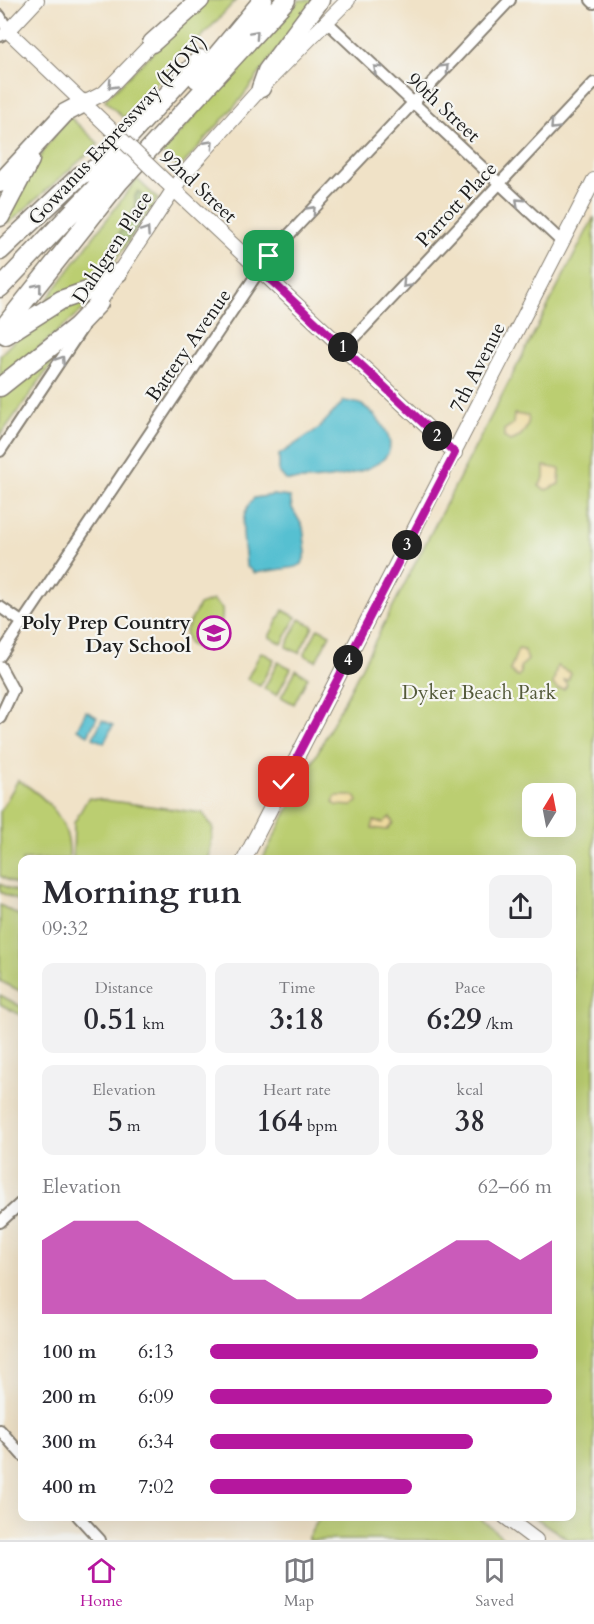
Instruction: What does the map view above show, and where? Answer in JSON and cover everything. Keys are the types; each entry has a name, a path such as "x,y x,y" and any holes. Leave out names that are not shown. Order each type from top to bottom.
{"highway":[{"path":"152,43 200,0"},
{"path":"0,275 253,0"},
{"name":"Gowanus Expressway (HOV)","path":"0,288 193,83 263,0"},
{"path":"0,301 125,174 286,0"},
{"path":"261,88 267,71 320,0"},
{"path":"0,183 65,113 90,109"},
{"path":"0,217 40,140"},
{"path":"0,251 81,175 103,165"},
{"path":"0,332 125,174"},
{"path":"0,340 39,312 61,300 93,290 118,273"},
{"path":"0,387 77,326 99,303"}],"main road":[{"path":"4,34 37,0"},
{"path":"90,109 191,0"},
{"name":"Dahlgren Place","path":"99,303 169,185 183,175 261,88 348,0"},
{"name":"92nd Street","path":"4,34 90,109 455,453"},
{"name":"7th Avenue","path":"247,855 594,180"},
{"path":"511,1521 536,1540"}],"street":[{"name":"Battery Avenue","path":"0,656 269,256 510,0"},
{"name":"92nd Street","path":"0,16 4,34"},
{"name":"90th Street","path":"327,22 562,242"},
{"name":"Parrott Place","path":"344,349 594,84"},
{"name":"Dahlgren Place","path":"0,451 99,303"},
{"path":"0,607 23,623"},
{"path":"0,666 13,690 0,718"},
{"path":"0,1222 18,1206"},
{"path":"0,1430 18,1450"},
{"path":"83,1521 100,1540"}],"green space":[{"path":"205,0 236,0 184,56 180,52 166,73 123,118 105,100"},
{"path":"300,0 314,0 240,100 179,169 161,153"},
{"path":"69,116 99,144 9,223 4,221 45,148"},
{"path":"137,179 158,199 107,273 45,302"},
{"path":"138,191 146,199 138,225 105,262 106,255 135,208 135,196"},
{"name":"Dyker Beach Park","path":"594,217 594,1540 569,1540 540,1521 576,1521 576,855 265,855"},
{"path":"100,295 0,381 0,355 23,333 57,311"},
{"path":"67,343 0,436 0,395"},
{"path":"213,600 222,608 220,628 210,644 198,650 188,643 185,632 199,605"},
{"path":"283,610 296,617 282,644 269,637"},
{"path":"300,619 313,626 299,653 286,647"},
{"path":"318,628 330,634 316,661 304,655"},
{"path":"261,652 274,659 260,686 247,679"},
{"path":"278,662 291,668 277,695 264,689"},
{"path":"296,670 308,677 294,704 281,697"},
{"path":"18,780 39,795 56,812 67,834 69,855 18,855 18,886 0,876 0,812"},
{"path":"88,798 203,813 213,828 210,855 73,855 74,823"},
{"path":"0,884 18,892 18,901 0,892"},
{"path":"0,905 18,915 18,990 0,981"},
{"path":"0,995 18,1005 18,1014 0,1004"},
{"path":"318,1521 484,1521 506,1540 310,1540 308,1537"}],"sand":[{"path":"514,414 528,416 528,424 517,438 510,441 504,437 504,430 513,424"},
{"path":"544,466 560,469 559,484 546,490 539,486 544,478"},
{"path":"518,649 524,650 528,660 520,667 521,673 517,677 510,670"},
{"path":"557,666 571,673 568,680 564,680 567,685 564,689 557,689 553,684"},
{"path":"336,796 355,796 358,801 352,806 336,805 333,802"},
{"path":"390,817 393,823 387,830 372,828 374,821 383,823"}],"water":[{"path":"344,401 362,405 375,415 389,439 390,447 387,455 371,467 348,475 322,479 286,480 279,472 279,455 319,428"},
{"path":"273,495 290,497 292,508 303,527 306,553 302,564 296,567 255,573 246,566 243,530 245,513 254,498"},
{"path":"86,711 97,717 88,735 77,729"},
{"path":"102,720 113,725 104,743 93,738"}],"place":[{"name":"Poly Prep Country Day School","path":"214,633"}],"route":[{"path":"269,256 261,271 455,453 284,782"}]}
